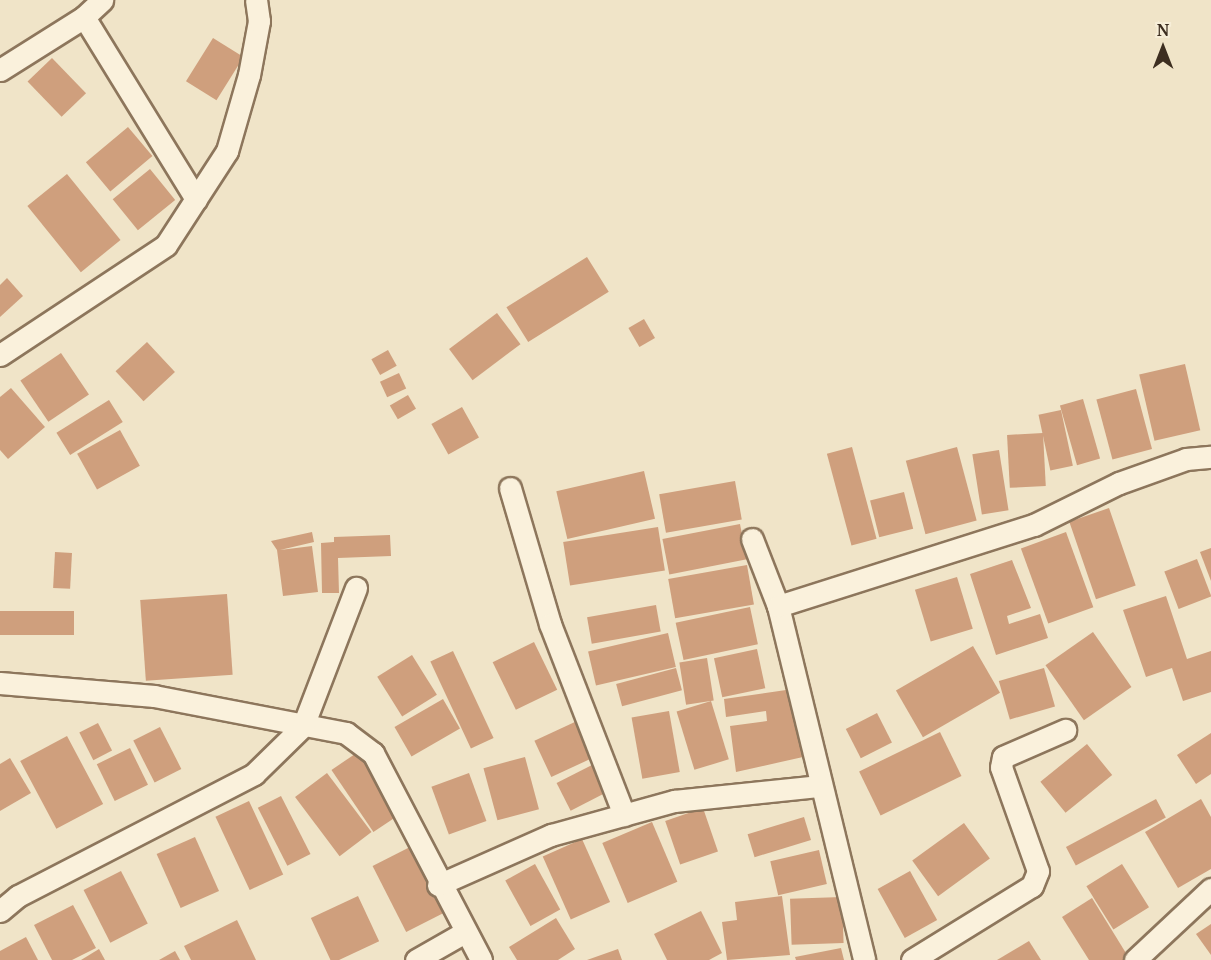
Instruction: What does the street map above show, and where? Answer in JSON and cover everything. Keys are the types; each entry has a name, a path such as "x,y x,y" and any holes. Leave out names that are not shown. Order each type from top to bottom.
{"street":[{"path":"0,70 84,17 102,0"},
{"path":"0,355 166,245 227,151 249,75 256,0"},
{"path":"84,17 196,198"},
{"path":"778,606 1034,525 1119,483 1186,459 1211,457"},
{"path":"510,488 550,624 624,815"},
{"path":"752,539 778,606 864,960"},
{"path":"0,911 18,896 254,774 303,726 356,588"},
{"path":"0,683 154,696 289,718 303,726 346,733 373,753 438,885 481,960"},
{"path":"912,960 1032,886 1038,871 1000,767 1003,757 1065,730"},
{"path":"438,885 551,835 674,801 820,786"},
{"path":"1135,960 1211,889"},
{"path":"416,960 465,932"}],"building":[{"path":"213,38 244,57 217,100 186,81"},
{"path":"52,58 86,93 62,117 28,82"},
{"path":"128,127 152,156 110,191 86,162"},
{"path":"150,169 175,200 138,230 113,199"},
{"path":"67,174 120,240 81,272 27,206"},
{"path":"587,257 609,292 528,342 506,307"},
{"path":"7,278 23,296 0,317 0,285"},
{"path":"497,313 520,344 473,380 449,349"},
{"path":"644,319 655,338 639,347 628,328"},
{"path":"147,342 175,372 144,401 116,371"},
{"path":"388,350 397,366 380,375 371,359"},
{"path":"61,353 89,394 48,422 20,380"},
{"path":"1185,364 1200,430 1155,441 1139,375"},
{"path":"399,373 406,388 387,397 380,382"},
{"path":"11,388 45,427 8,459 0,450 0,397"},
{"path":"1136,389 1152,449 1112,459 1096,400"},
{"path":"408,395 416,409 398,419 390,406"},
{"path":"1083,399 1100,459 1077,465 1060,406"},
{"path":"109,400 123,422 70,455 56,433"},
{"path":"462,407 479,438 448,455 431,424"},
{"path":"1061,410 1073,466 1050,471 1039,415"},
{"path":"120,430 140,466 97,490 77,454"},
{"path":"1043,433 1046,486 1010,488 1007,435"},
{"path":"852,447 877,539 851,545 827,454"},
{"path":"957,447 977,520 925,534 906,461"},
{"path":"999,450 1009,510 982,514 972,454"},
{"path":"644,471 655,519 567,539 556,491"},
{"path":"735,481 742,519 666,533 659,494"},
{"path":"904,492 913,529 879,537 870,500"},
{"path":"1109,508 1136,586 1096,599 1069,522"},
{"path":"740,524 747,559 669,574 662,539"},
{"path":"658,527 665,570 570,585 563,542"},
{"path":"312,532 314,542 280,550 312,546 318,592 283,596 277,550 271,541"},
{"path":"1066,532 1093,607 1048,624 1021,548"},
{"path":"390,535 391,556 338,558 339,593 322,593 321,543 334,542 334,537"},
{"path":"1211,548 1211,581 1200,552"},
{"path":"55,552 72,553 70,589 53,588"},
{"path":"1197,559 1211,596 1179,609 1164,572"},
{"path":"1012,560 1031,608 1007,616 1009,624 1040,614 1048,638 996,655 970,574"},
{"path":"747,565 754,604 675,618 668,579"},
{"path":"957,577 973,629 931,642 915,590"},
{"path":"227,594 233,675 146,681 140,600"},
{"path":"1166,596 1187,659 1211,651 1211,692 1183,701 1172,668 1146,677 1123,610"},
{"path":"656,605 661,632 592,644 587,617"},
{"path":"750,607 758,644 684,660 676,623"},
{"path":"0,611 74,611 74,635 0,635"},
{"path":"1093,632 1131,687 1084,720 1045,665"},
{"path":"668,633 676,667 596,686 588,651"},
{"path":"534,642 557,690 516,710 493,662"},
{"path":"973,646 1000,693 923,737 896,690"},
{"path":"757,649 765,688 722,697 714,658"},
{"path":"453,651 494,738 471,749 430,662"},
{"path":"412,655 437,695 402,717 377,677"},
{"path":"707,658 714,700 686,705 679,662"},
{"path":"676,668 682,690 622,706 616,684"},
{"path":"1044,668 1055,706 1010,719 999,681"},
{"path":"793,689 803,757 736,772 730,726 767,721 766,711 726,717 724,699"},
{"path":"443,699 460,728 412,756 395,727"},
{"path":"711,701 729,759 694,770 677,712"},
{"path":"669,711 680,772 642,779 632,718"},
{"path":"877,713 892,742 861,758 846,729"},
{"path":"577,721 594,757 551,777 534,741"},
{"path":"98,723 112,751 93,760 79,733"},
{"path":"160,727 181,769 155,782 133,741"},
{"path":"940,732 961,776 881,815 859,771"},
{"path":"1211,733 1211,774 1196,784 1177,755"},
{"path":"67,736 103,804 56,829 20,761"},
{"path":"1087,744 1112,775 1066,813 1040,782"},
{"path":"130,748 148,785 115,801 97,764"},
{"path":"358,752 400,814 373,832 331,770"},
{"path":"525,757 539,809 497,820 483,768"},
{"path":"10,758 31,793 0,811 0,764"},
{"path":"594,764 608,792 571,811 557,783"},
{"path":"327,773 372,832 340,856 295,797"},
{"path":"469,773 486,821 449,835 431,787"},
{"path":"281,796 311,854 287,866 258,808"},
{"path":"1156,799 1166,818 1076,865 1066,847"},
{"path":"1201,799 1211,817 1211,869 1178,888 1145,832"},
{"path":"249,801 283,874 250,890 215,817"},
{"path":"703,808 718,851 680,865 665,821"},
{"path":"804,817 811,840 755,857 748,834"},
{"path":"652,822 677,882 628,903 602,843"},
{"path":"964,823 990,859 938,896 912,861"},
{"path":"195,837 219,891 181,908 157,854"},
{"path":"582,839 610,902 571,920 543,856"},
{"path":"410,847 444,913 406,932 373,866"},
{"path":"819,850 827,884 778,895 770,861"},
{"path":"535,864 560,909 530,926 505,880"},
{"path":"1122,864 1149,907 1113,930 1086,886"},
{"path":"121,871 148,924 110,943 84,890"},
{"path":"910,871 937,920 905,938 878,889"},
{"path":"358,896 379,941 339,960 330,960 311,918"},
{"path":"782,896 790,955 727,960 722,922 737,920 735,902"},
{"path":"842,897 844,943 792,945 790,899"},
{"path":"1092,898 1129,958 1126,960 1089,960 1062,917"},
{"path":"73,905 96,948 72,960 52,960 34,925"},
{"path":"701,911 722,953 709,960 667,960 654,934"},
{"path":"556,918 575,949 558,960 517,960 509,947"},
{"path":"237,920 256,960 191,960 184,946"},
{"path":"1211,924 1211,955 1196,934"},
{"path":"26,937 38,960 0,960 0,951"},
{"path":"1029,941 1041,960 997,960"},
{"path":"841,948 844,960 796,960 795,957"},
{"path":"99,949 105,960 81,960"},
{"path":"618,949 622,960 587,960"},
{"path":"175,951 180,960 159,960"}]}
